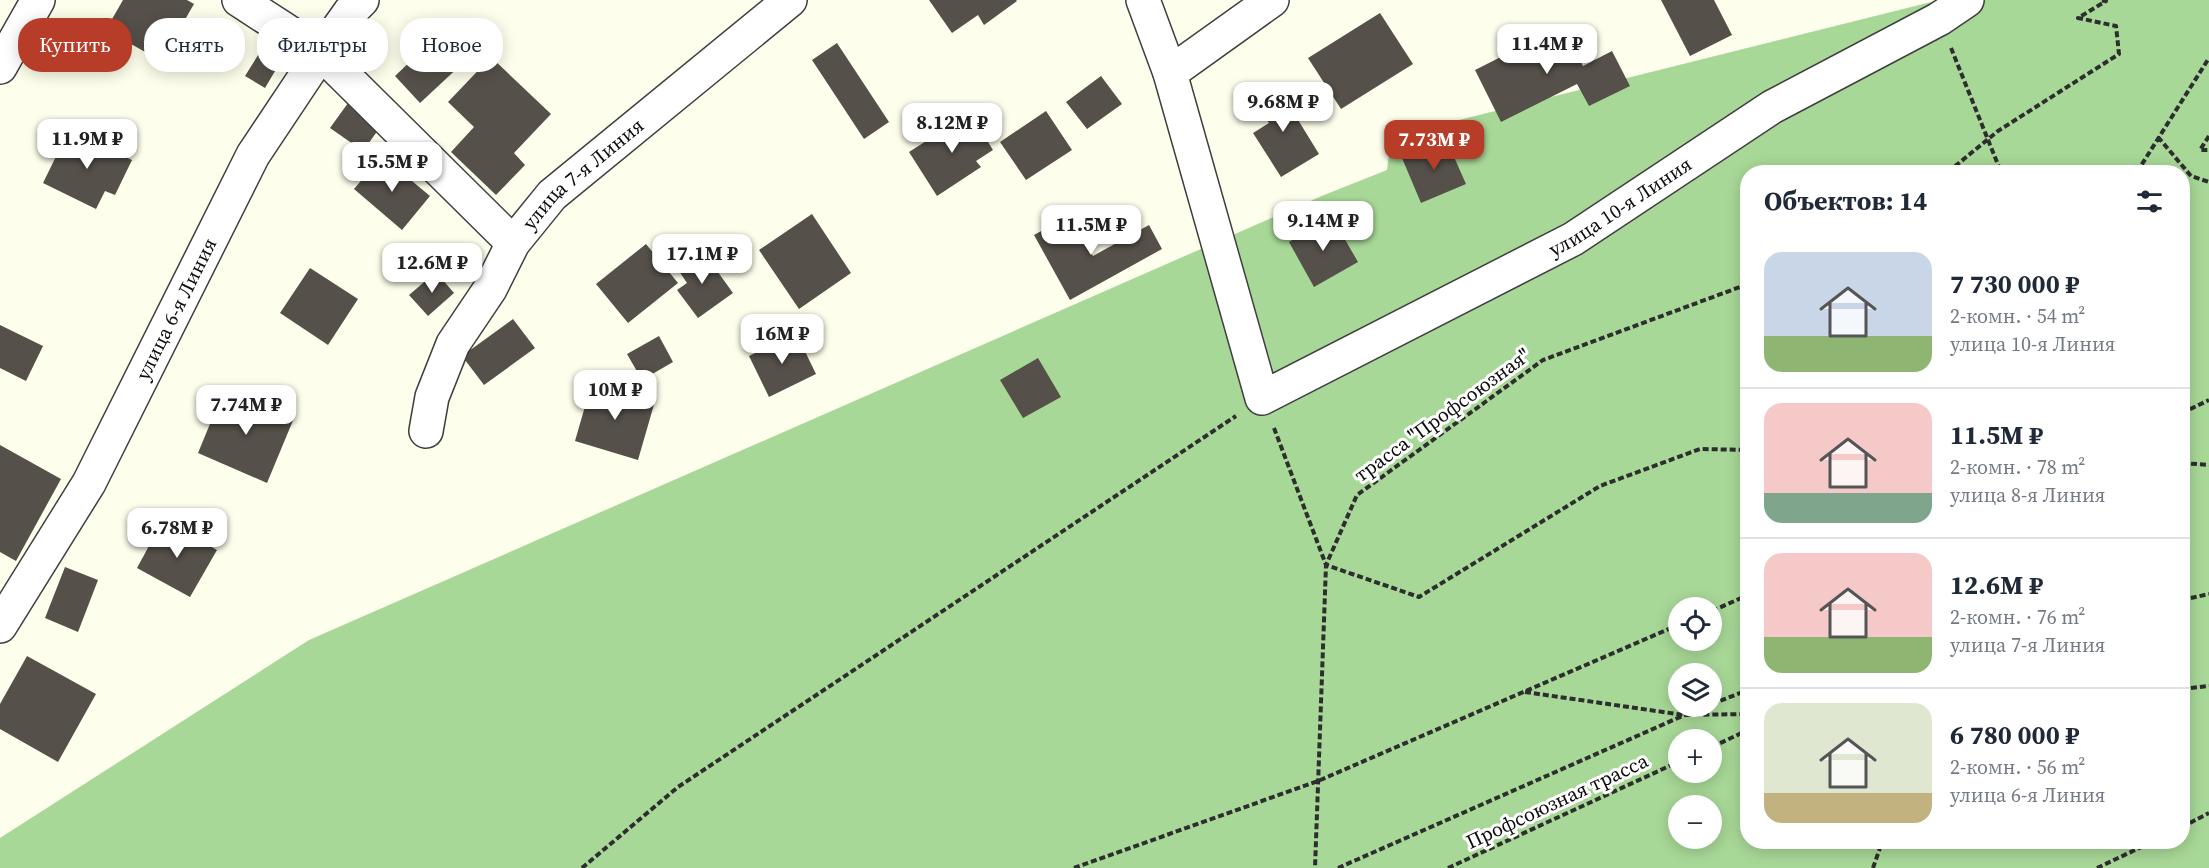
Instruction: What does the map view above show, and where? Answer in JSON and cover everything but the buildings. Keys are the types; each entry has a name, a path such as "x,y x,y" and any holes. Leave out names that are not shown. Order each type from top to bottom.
{"street":[{"path":"0,67 38,0"},
{"path":"239,0 267,18"},
{"name":"улица 6-я Линия","path":"346,18 362,0"},
{"name":"улица 7-я Линия","path":"426,431 432,397 453,344 490,289 513,243 552,195 790,0"},
{"path":"1143,0 1170,73 1262,398"},
{"path":"1170,73 1272,0"},
{"name":"улица 10-я Линия","path":"1262,398 1573,239 1772,107 1939,19 1967,0"},
{"name":"улица 6-я Линия","path":"0,626 89,483 253,155 308,72"},
{"path":"340,72 513,243"}],"path":[{"path":"1957,165 1998,131 2119,54 2116,26 2078,18 2106,1 2099,0"},
{"path":"1939,19 1998,165"},
{"path":"2142,165 2209,58"},
{"path":"2209,136 2200,150 2209,150"},
{"path":"2158,137 2182,165"},
{"path":"2190,175 2209,182"},
{"name":"трасса \"Профсоюзная\"","path":"1326,565 1357,495 1543,360 1740,287"},
{"path":"582,868 678,787 1262,398 1326,565 1315,868"},
{"path":"2190,409 2209,400"},
{"path":"1326,565 1419,597 1600,486 1700,449 1740,450"},
{"path":"2190,464 2209,465"},
{"path":"2190,598 2209,594"},
{"path":"1722,606 1740,598"},
{"path":"1074,868 1318,781 1668,629"},
{"path":"2190,688 2209,686"},
{"path":"1523,692 1668,713"},
{"path":"1722,700 1740,693"},
{"path":"1722,714 1740,714"},
{"path":"1338,868 1679,717"},
{"path":"1722,742 1740,734"},
{"name":"Профсоюзная трасса","path":"1448,868 1668,767"},
{"path":"2190,823 2209,813"},
{"path":"1873,868 1880,849"},
{"path":"2097,868 2137,849"}],"green space":[{"path":"1939,0 2209,0 2209,868 0,868 0,838 309,640 1324,195 1387,170 1391,137"}]}
